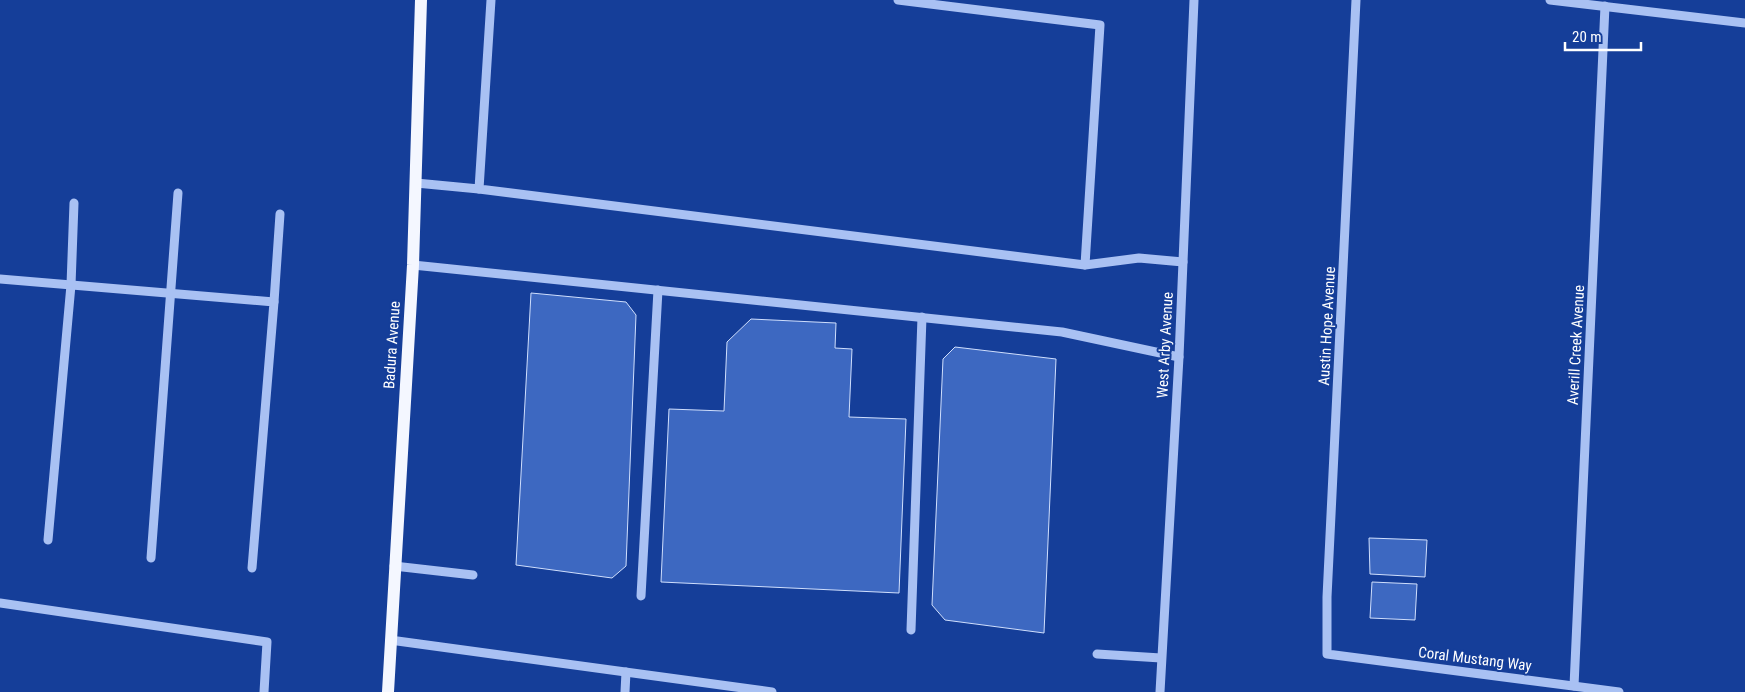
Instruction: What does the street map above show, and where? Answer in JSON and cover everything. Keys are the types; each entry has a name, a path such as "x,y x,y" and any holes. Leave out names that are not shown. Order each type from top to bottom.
{"main road":[{"name":"Badura Avenue","path":"388,692 413,265 422,0"}],"street":[{"path":"479,189 492,0"},
{"path":"898,0 1100,25 1085,265"},
{"name":"West Arby Avenue","path":"1160,692 1183,262 1194,0"},
{"name":"Austin Hope Avenue","path":"1327,654 1328,577 1356,0"},
{"path":"1550,0 1745,23"},
{"name":"Averill Creek Avenue","path":"1574,686 1605,6"},
{"path":"416,183 479,189 1085,265 1139,258 1183,262"},
{"path":"151,558 178,193"},
{"path":"48,540 71,285 74,203"},
{"path":"252,568 280,214"},
{"path":"413,265 1062,332 1178,357"},
{"path":"0,279 274,302"},
{"path":"641,596 658,290"},
{"path":"911,630 922,318"},
{"path":"394,566 473,576"},
{"path":"0,603 267,642 264,692"},
{"path":"390,640 772,692"},
{"path":"1097,654 1161,658"},
{"name":"Coral Mustang Way","path":"1327,654 1619,692"},
{"path":"625,692 626,672"}],"building":[{"path":"531,293 626,302 636,315 626,566 612,578 516,565"},
{"path":"751,319 836,323 835,348 852,349 849,417 906,419 899,593 661,582 669,409 724,411 727,342"},
{"path":"955,347 1056,359 1044,633 945,620 932,605 943,359"},
{"path":"1369,538 1427,540 1425,577 1370,574"},
{"path":"1372,582 1417,584 1415,620 1370,618"}]}
